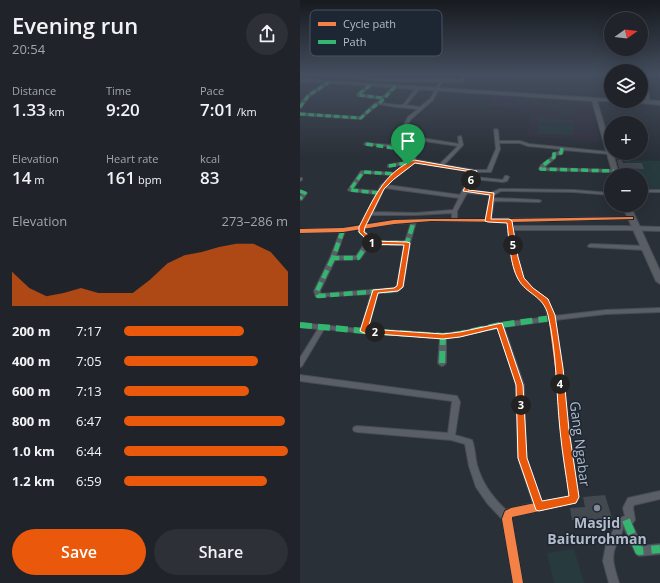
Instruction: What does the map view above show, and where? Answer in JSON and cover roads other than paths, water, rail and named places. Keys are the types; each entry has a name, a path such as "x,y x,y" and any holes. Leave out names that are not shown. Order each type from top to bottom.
{"street":[{"path":"404,106 407,102"},
{"path":"390,147 400,136 407,122 420,108 430,102"},
{"path":"595,102 604,135"},
{"path":"300,114 358,118 363,117 379,103 393,106 420,108"},
{"path":"389,166 407,164 414,161 475,172 489,171 498,151 496,130"},
{"path":"400,136 461,145"},
{"path":"460,137 461,145"},
{"path":"414,161 412,152 423,140"},
{"path":"498,142 520,142 528,145 604,152"},
{"path":"366,144 390,147 398,150 407,164"},
{"path":"441,165 461,145"},
{"path":"562,148 562,153 554,154 554,157 540,167 540,169 604,172"},
{"path":"333,258 358,258 369,239 361,232 362,227 378,193 383,186 407,164"},
{"path":"378,193 350,190 363,172 396,174"},
{"path":"454,220 455,211 475,172"},
{"path":"472,178 503,181 507,178"},
{"path":"383,186 462,197"},
{"path":"488,221 492,197 500,190 574,191 604,193"},
{"path":"300,191 305,193 300,199"},
{"path":"465,191 492,197 539,200"},
{"path":"648,191 660,191"},
{"path":"369,213 416,214 455,211"},
{"path":"629,212 660,281"},
{"path":"510,225 631,218"},
{"path":"300,231 343,230 414,221 454,220 488,221 510,225 660,229"},
{"path":"343,230 333,258 317,291 318,296 375,292 399,288 407,243 414,221"},
{"name":"Gang Ngabar","path":"507,517 511,512 568,501 572,500 574,497 564,430 559,368 552,318 546,300 531,289 521,278 515,257 510,225"},
{"path":"368,243 407,243"},
{"path":"591,246 645,248"},
{"path":"364,331 375,292"},
{"path":"300,325 443,336 460,334 500,325 552,318 606,312 660,310"},
{"path":"500,325 520,385 522,458 539,506"},
{"path":"300,364 322,327"},
{"path":"442,363 443,336"},
{"path":"300,378 454,398 456,402 451,437"},
{"path":"357,429 451,437 469,442 475,474 480,485 491,503 507,517 518,583"},
{"path":"614,583 608,561 608,553 618,532 619,523 630,519 628,508 631,500 660,495"},
{"path":"626,520 639,551 660,549"}],"place":[{"name":"Masjid Baiturrohman","path":"597,508"}]}
